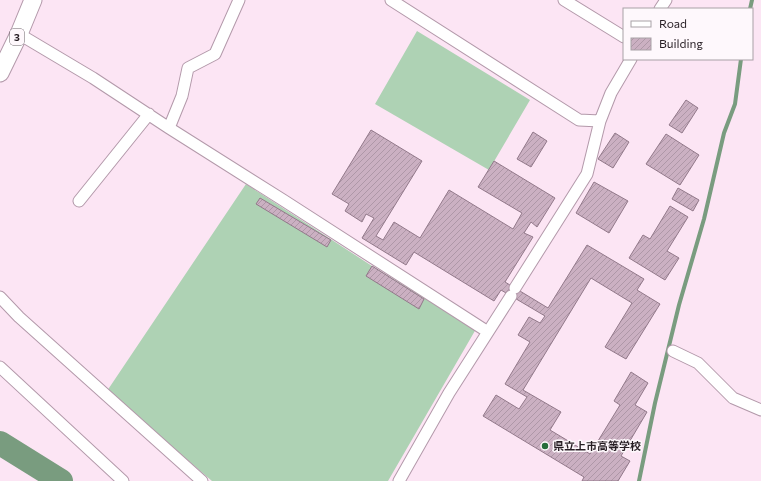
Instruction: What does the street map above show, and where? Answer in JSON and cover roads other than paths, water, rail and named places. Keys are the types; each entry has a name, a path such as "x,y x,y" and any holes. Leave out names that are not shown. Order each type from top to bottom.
{"main road":[{"name":"3","path":"0,73 19,34 33,0"}],"street":[{"path":"169,128 182,96 188,68 215,54 239,0"},
{"path":"391,0 579,120 600,121"},
{"path":"564,0 623,36"},
{"path":"19,34 94,78 169,128 488,332"},
{"path":"399,481 449,392 587,174 600,121 611,93 630,60"},
{"path":"79,201 149,114"},
{"path":"0,297 25,322 202,481"},
{"path":"673,351 698,363 733,398 761,410"},
{"path":"0,368 123,481"}],"waterway":[{"path":"750,8 752,0"},
{"path":"639,481 655,403 679,305 704,219 724,133 735,104 741,60"},
{"path":"0,443 61,481"}],"place":[{"name":"県立上市高等学校","path":"545,446"}]}
